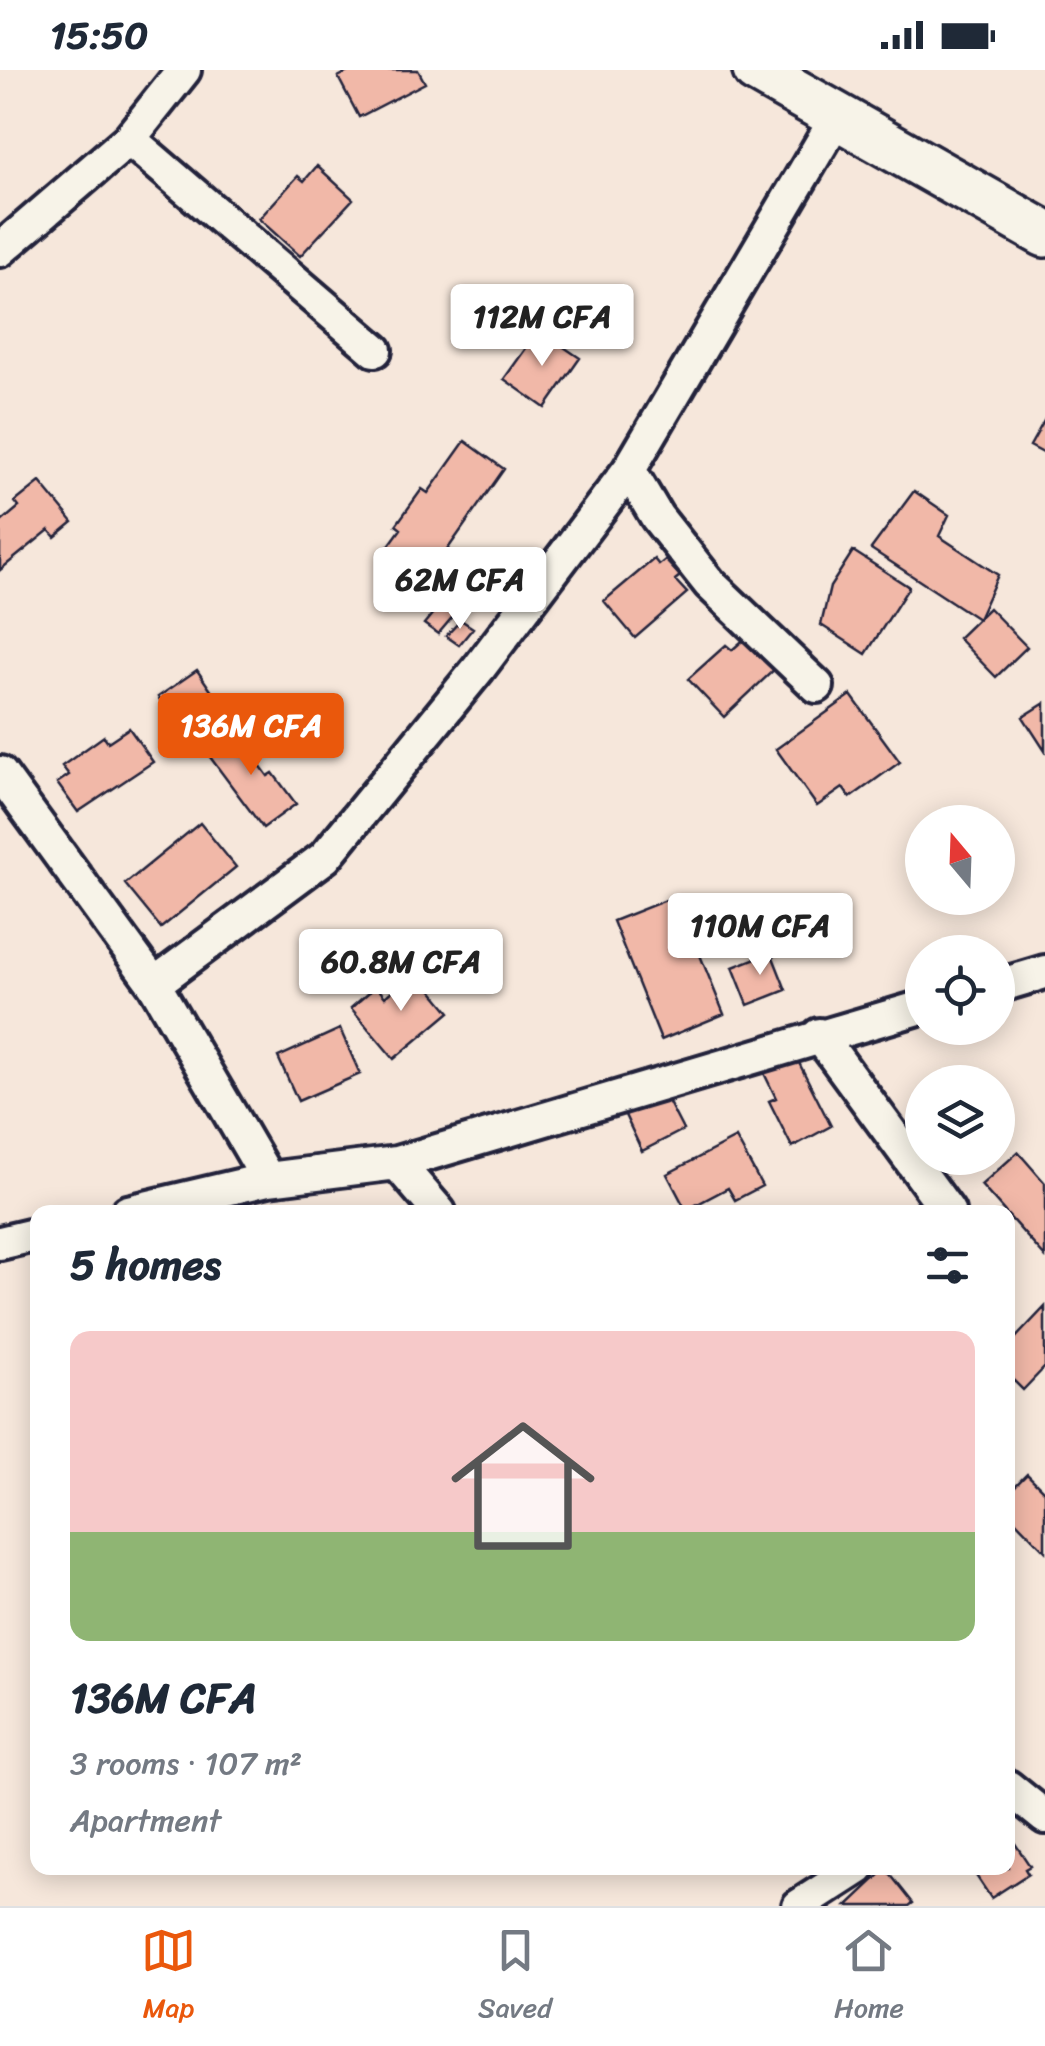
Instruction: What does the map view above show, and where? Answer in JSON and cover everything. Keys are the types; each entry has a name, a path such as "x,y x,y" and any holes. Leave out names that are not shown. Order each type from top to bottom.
{"main road":[{"path":"756,70 1045,234"}],"street":[{"path":"0,250 129,139 184,70"},
{"path":"154,984 325,857 479,668 629,470 838,117"},
{"path":"129,139 374,350"},
{"path":"629,470 657,516 710,584 818,686"},
{"path":"0,773 154,984 268,1179"},
{"path":"1015,981 1045,972"},
{"path":"158,1205 268,1179 398,1163 905,1011"},
{"path":"819,1036 944,1205"},
{"path":"398,1163 433,1205"},
{"path":"0,1243 30,1236"},
{"path":"1015,1793 1045,1817"},
{"path":"799,1906 847,1875"}],"building":[{"path":"352,70 418,70 425,83 359,117 338,77"},
{"path":"317,166 353,199 300,256 259,219 298,176 304,181"},
{"path":"539,330 580,358 545,408 504,379"},
{"path":"1045,419 1045,454 1030,446"},
{"path":"465,441 504,469 426,580 385,551 401,529 396,525 422,489 428,493"},
{"path":"40,482 73,522 55,537 49,530 0,570 0,523 19,507 15,502"},
{"path":"914,491 949,515 939,536 998,575 978,619 871,549"},
{"path":"853,551 909,587 866,654 821,625 830,587"},
{"path":"654,559 659,565 665,560 680,576 675,580 687,593 635,638 604,601"},
{"path":"442,602 455,614 438,634 424,624"},
{"path":"989,608 1027,647 996,677 958,638"},
{"path":"461,620 473,628 459,645 446,636"},
{"path":"749,635 778,666 724,717 688,679 726,645 732,650"},
{"path":"197,670 231,720 192,747 158,697"},
{"path":"851,695 900,762 850,798 843,788 817,806 776,749"},
{"path":"1045,703 1045,751 1023,717"},
{"path":"244,726 258,744 249,750 268,776 273,773 296,804 263,828 207,753"},
{"path":"129,728 153,762 78,812 57,783 69,775 62,766 104,736 108,742"},
{"path":"200,823 236,867 161,928 125,884"},
{"path":"676,896 724,1014 661,1040 613,921"},
{"path":"771,952 786,990 748,1005 733,967"},
{"path":"410,975 415,982 421,977 450,1012 394,1059 351,1008 376,986 385,997"},
{"path":"340,1029 360,1074 298,1101 278,1057"},
{"path":"795,1055 831,1126 792,1147 769,1101 776,1098 763,1071"},
{"path":"665,1095 683,1130 642,1151 625,1115"},
{"path":"736,1138 762,1186 735,1200 728,1188 696,1205 683,1205 667,1174"},
{"path":"1018,1152 1045,1183 1045,1257 1015,1223 1015,1205 999,1205 981,1185 992,1175 1015,1175"},
{"path":"1045,1307 1045,1367 1023,1390 1015,1382 1015,1339"},
{"path":"1027,1474 1045,1492 1045,1551 1015,1520 1015,1486"},
{"path":"1015,1844 1030,1866 1025,1869 1028,1874 991,1898 976,1875 1015,1875"},
{"path":"880,1875 891,1875 913,1903 909,1906 847,1906"}]}
